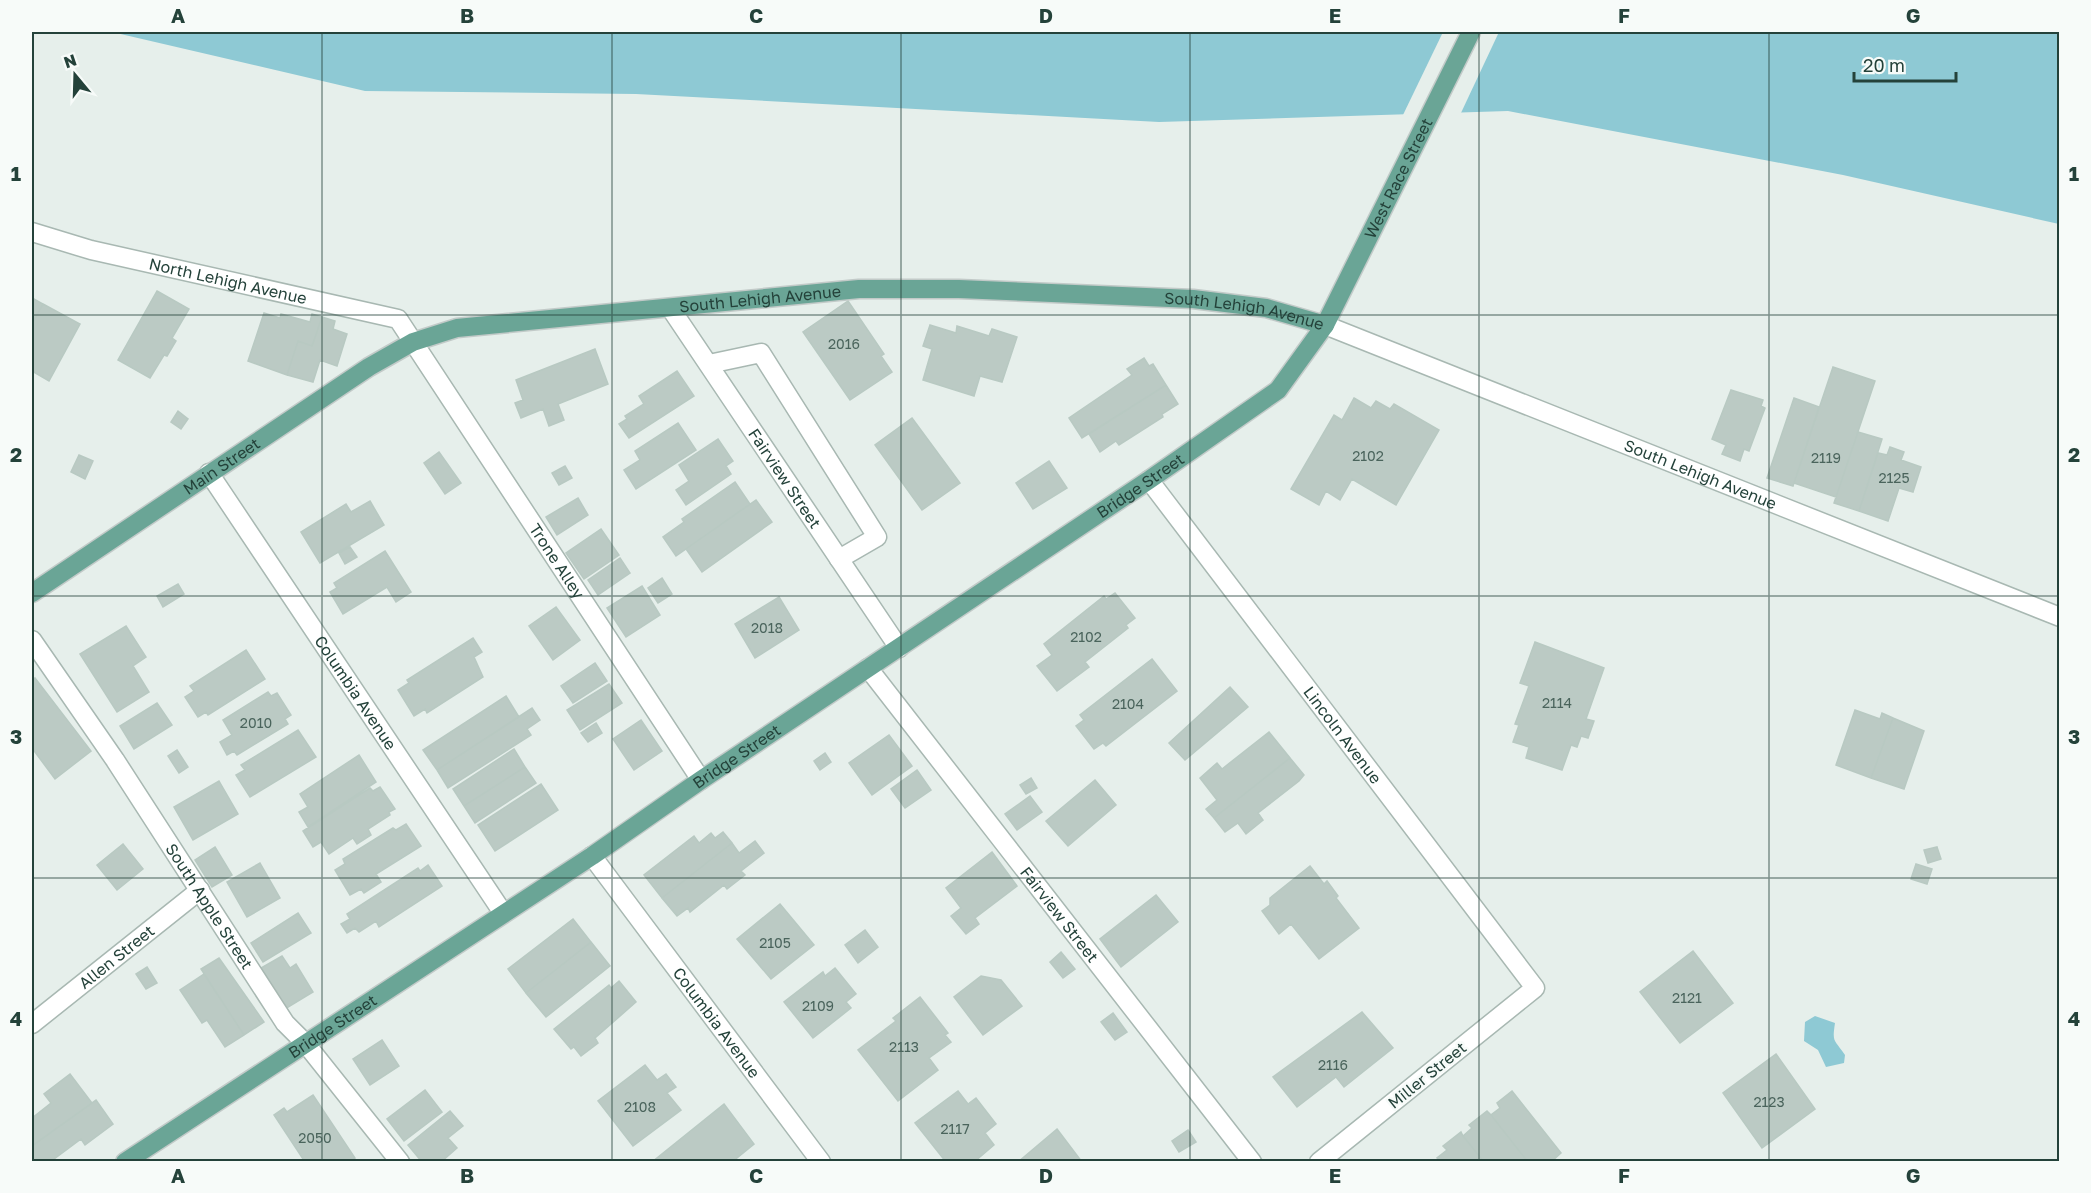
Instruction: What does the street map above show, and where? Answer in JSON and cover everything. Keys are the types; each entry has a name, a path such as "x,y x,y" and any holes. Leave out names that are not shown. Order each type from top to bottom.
{"main road":[{"name":"West Race Street","path":"1325,325 1471,32"},
{"name":"South Lehigh Avenue","path":"414,342 457,327 671,309 841,290 959,289 1193,299 1266,308 1325,325"},
{"name":"Bridge Street","path":"125,1161 592,856 701,780 1149,480 1278,390 1325,325"},
{"name":"Main Street","path":"32,593 369,367 414,342"}],"street":[{"name":"North Lehigh Avenue","path":"32,232 91,250 398,319 414,342"},
{"name":"Fairview Street","path":"671,309 899,648"},
{"name":"South Lehigh Avenue","path":"1325,325 2060,617"},
{"name":"Trone Alley","path":"414,342 701,780"},
{"path":"709,364 761,353 877,537 839,559"},
{"name":"Columbia Avenue","path":"209,473 503,913"},
{"name":"Lincoln Avenue","path":"1149,480 1535,988"},
{"name":"South Apple Street","path":"32,640 201,890 285,1023 306,1044 400,1161"},
{"name":"Fairview Street","path":"868,668 1252,1161"},
{"name":"Columbia Avenue","path":"592,856 821,1161"},
{"name":"Allen Street","path":"32,1024 201,890"},
{"name":"Miller Street","path":"1319,1161 1535,988"}],"water":[{"path":"112,32 2059,32 2059,224 1843,175 1508,111 1159,122 636,94 365,91"},
{"path":"1815,1016 1835,1023 1834,1038 1845,1055 1844,1063 1826,1067 1818,1050 1804,1041 1805,1022"}],"pier":[{"path":"1443,32 1499,32 1460,115 1402,117"}],"building":[{"path":"157,291 189,309 172,338 176,341 150,378 118,360"},
{"path":"32,298 43,304 32,324"},
{"path":"848,301 884,354 881,356 892,372 850,400 803,332"},
{"path":"43,304 80,324 49,381 32,371 32,324"},
{"path":"264,313 280,318 281,314 310,322 312,314 322,317 312,346 298,341 287,375 248,361"},
{"path":"322,317 335,321 333,329 347,334 337,366 320,360 313,382 287,375 298,341 312,346"},
{"path":"930,325 956,333 957,326 989,336 992,329 1017,337 1002,382 980,376 974,396 923,380 932,349 923,346"},
{"path":"595,349 608,384 558,404 564,420 549,426 543,409 521,418 515,403 523,400 516,380"},
{"path":"1144,358 1149,366 1153,364 1166,385 1082,438 1069,418 1132,375 1127,369"},
{"path":"1833,367 1875,381 1836,497 1794,483"},
{"path":"677,371 694,396 629,438 619,424 627,419 625,416 644,404 639,396"},
{"path":"1166,385 1178,404 1162,414 1163,417 1119,445 1116,441 1100,452 1089,434"},
{"path":"1731,390 1763,400 1761,406 1765,408 1749,451 1744,449 1740,461 1722,454 1726,445 1712,439"},
{"path":"1354,398 1371,408 1376,401 1390,409 1394,404 1439,430 1396,505 1352,479 1340,500 1326,491 1319,505 1291,489 1334,415 1342,420"},
{"path":"1794,398 1819,407 1793,486 1767,478"},
{"path":"178,411 188,419 181,429 171,422"},
{"path":"912,418 960,483 922,510 875,445"},
{"path":"678,423 696,450 636,489 624,470 640,460 635,451"},
{"path":"1858,432 1882,439 1859,511 1834,503"},
{"path":"718,439 733,461 726,466 731,474 686,505 676,490 689,481 679,465"},
{"path":"1890,447 1904,452 1901,460 1921,467 1913,492 1899,488 1888,521 1859,511 1878,453 1887,455"},
{"path":"439,452 461,483 445,494 424,463"},
{"path":"79,455 93,461 85,479 71,472"},
{"path":"1049,461 1067,488 1033,509 1016,483"},
{"path":"565,466 572,478 559,485 552,473"},
{"path":"735,482 750,504 676,556 663,537 684,522 682,519"},
{"path":"578,498 588,515 557,535 546,517"},
{"path":"756,500 772,522 702,572 686,549"},
{"path":"370,501 384,525 320,563 301,532 346,504 351,512"},
{"path":"601,529 619,555 584,579 566,553"},
{"path":"350,547 357,557 345,564 339,553"},
{"path":"385,551 411,592 396,602 387,587 343,614 330,592 337,588 334,583"},
{"path":"620,558 630,573 598,595 588,580"},
{"path":"662,578 672,594 658,603 648,588"},
{"path":"178,584 184,594 163,607 157,596"},
{"path":"642,586 660,615 626,637 607,608"},
{"path":"1115,593 1135,618 1126,625 1128,628 1085,662 1089,667 1057,691 1037,666 1052,655 1044,644 1104,596 1106,599"},
{"path":"779,597 799,630 755,658 735,624"},
{"path":"556,607 580,640 553,660 529,626"},
{"path":"126,626 146,657 133,666 149,692 117,712 80,654"},
{"path":"473,638 482,652 474,657 483,677 427,713 425,709 414,716 398,690 409,683 407,680"},
{"path":"1535,642 1604,668 1586,719 1594,721 1588,738 1581,736 1577,747 1571,745 1562,770 1526,758 1529,747 1513,742 1519,725 1515,724 1529,686 1520,683"},
{"path":"246,650 265,679 208,715 206,712 198,717 185,697 194,691 190,686"},
{"path":"1152,659 1177,691 1106,746 1103,743 1094,749 1076,726 1084,720 1080,715"},
{"path":"595,663 607,681 573,703 561,686"},
{"path":"35,678 91,751 55,779 32,748 32,681"},
{"path":"609,684 622,703 580,730 567,710"},
{"path":"1230,687 1248,707 1185,760 1169,743"},
{"path":"268,692 271,696 277,693 291,715 285,719 288,724 237,755 234,751 227,755 220,742 232,735 223,720"},
{"path":"506,696 519,717 437,770 423,750"},
{"path":"157,703 172,725 134,749 120,726"},
{"path":"532,708 540,720 527,729 531,735 448,788 437,770"},
{"path":"1855,710 1880,719 1882,713 1893,718 1871,778 1836,765"},
{"path":"1893,718 1924,731 1904,789 1871,778"},
{"path":"641,720 662,751 634,770 613,739"},
{"path":"596,723 602,733 588,742 581,733"},
{"path":"298,730 316,757 250,797 236,775 245,770 241,765"},
{"path":"1269,732 1290,758 1214,818 1206,809 1217,800 1200,778 1217,763 1222,769"},
{"path":"889,735 912,766 872,795 849,763"},
{"path":"514,749 525,767 464,806 453,789"},
{"path":"177,750 188,767 179,773 168,756"},
{"path":"825,753 831,762 820,770 814,761"},
{"path":"359,755 376,782 308,827 299,812 308,807 300,794"},
{"path":"1290,758 1304,775 1299,781 1258,813 1263,820 1246,834 1238,823 1225,832 1214,818"},
{"path":"525,767 536,783 475,823 464,806"},
{"path":"917,770 931,790 905,808 891,789"},
{"path":"1031,778 1037,788 1026,794 1020,785"},
{"path":"1095,780 1116,805 1068,846 1046,821"},
{"path":"219,781 238,814 193,840 174,807"},
{"path":"541,784 558,810 495,851 478,825"},
{"path":"380,787 395,809 389,812 390,815 368,829 371,835 357,844 353,838 329,854 321,842 313,847 303,831 370,788 373,791"},
{"path":"1030,796 1042,812 1017,830 1005,814"},
{"path":"406,824 421,846 376,874 381,882 364,893 361,889 350,895 335,870 345,864 343,859 393,828 396,830"},
{"path":"723,832 732,843 662,898 644,875 694,836 699,843 711,833 715,838"},
{"path":"755,841 764,853 741,871 745,875 727,889 724,885 690,912 688,908 677,916 662,898 732,843 739,853"},
{"path":"123,844 143,869 117,890 97,865"},
{"path":"215,847 232,875 212,887 195,860"},
{"path":"1937,847 1941,859 1928,863 1924,850"},
{"path":"992,852 1017,886 975,918 979,924 966,934 951,916 961,908 946,888"},
{"path":"260,863 280,898 247,917 227,882"},
{"path":"1916,864 1932,869 1927,884 1911,879"},
{"path":"428,865 442,886 379,927 376,921 359,932 355,928 347,933 341,924 350,919 347,914 418,868 420,871"},
{"path":"1310,866 1324,884 1327,881 1338,896 1336,898 1359,928 1319,959 1291,924 1279,934 1262,911 1270,905 1270,898"},
{"path":"1156,895 1178,922 1121,967 1100,939"},
{"path":"780,904 814,945 771,979 737,939"},
{"path":"298,913 311,933 263,962 251,943"},
{"path":"573,919 591,942 526,993 508,969"},
{"path":"865,930 878,947 858,963 845,945"},
{"path":"591,942 610,966 546,1017 526,993"},
{"path":"1693,951 1733,1003 1680,1043 1640,992"},
{"path":"1061,952 1075,969 1063,978 1050,962"},
{"path":"282,956 290,968 296,964 313,992 285,1009 261,968"},
{"path":"219,958 264,1022 244,1035 201,969"},
{"path":"147,967 157,983 146,989 136,974"},
{"path":"835,968 856,994 846,1002 851,1008 813,1038 784,1002 823,972 825,976"},
{"path":"204,974 244,1035 225,1047 207,1020 202,1023 180,990"},
{"path":"981,976 1001,980 1022,1006 983,1035 954,997"},
{"path":"619,981 636,1002 595,1038 598,1043 581,1056 574,1047 571,1049 554,1029 609,985 611,988"},
{"path":"920,997 948,1033 945,1035 951,1042 929,1058 938,1070 898,1101 858,1050 896,1021 893,1018"},
{"path":"1362,1012 1393,1048 1344,1087 1336,1077 1297,1107 1273,1077"},
{"path":"1113,1013 1127,1032 1115,1040 1101,1022"},
{"path":"382,1040 399,1066 370,1085 353,1059"},
{"path":"1776,1054 1815,1109 1762,1148 1723,1093"},
{"path":"645,1065 657,1080 666,1074 676,1087 667,1093 681,1110 633,1146 598,1101"},
{"path":"70,1074 92,1103 32,1146 32,1118 51,1103 44,1094"},
{"path":"425,1090 442,1112 404,1141 387,1119"},
{"path":"958,1091 968,1104 976,1098 996,1124 985,1133 994,1145 974,1162 946,1162 915,1123"},
{"path":"1512,1091 1561,1153 1551,1162 1528,1162 1491,1115 1500,1108 1497,1103"},
{"path":"313,1095 355,1158 350,1162 305,1162 274,1115 284,1108 287,1112"},
{"path":"96,1100 113,1124 85,1145 81,1139 50,1162 32,1162 32,1146"},
{"path":"724,1104 754,1144 732,1162 652,1162"},
{"path":"450,1111 463,1126 448,1138 457,1148 441,1162 422,1162 408,1145"},
{"path":"1487,1111 1528,1162 1484,1162 1463,1136 1472,1128 1469,1125"},
{"path":"1057,1129 1082,1162 1018,1162"},
{"path":"1188,1130 1196,1142 1179,1152 1172,1141"},
{"path":"1461,1132 1484,1162 1440,1162 1437,1158 1447,1150 1443,1146"}]}
